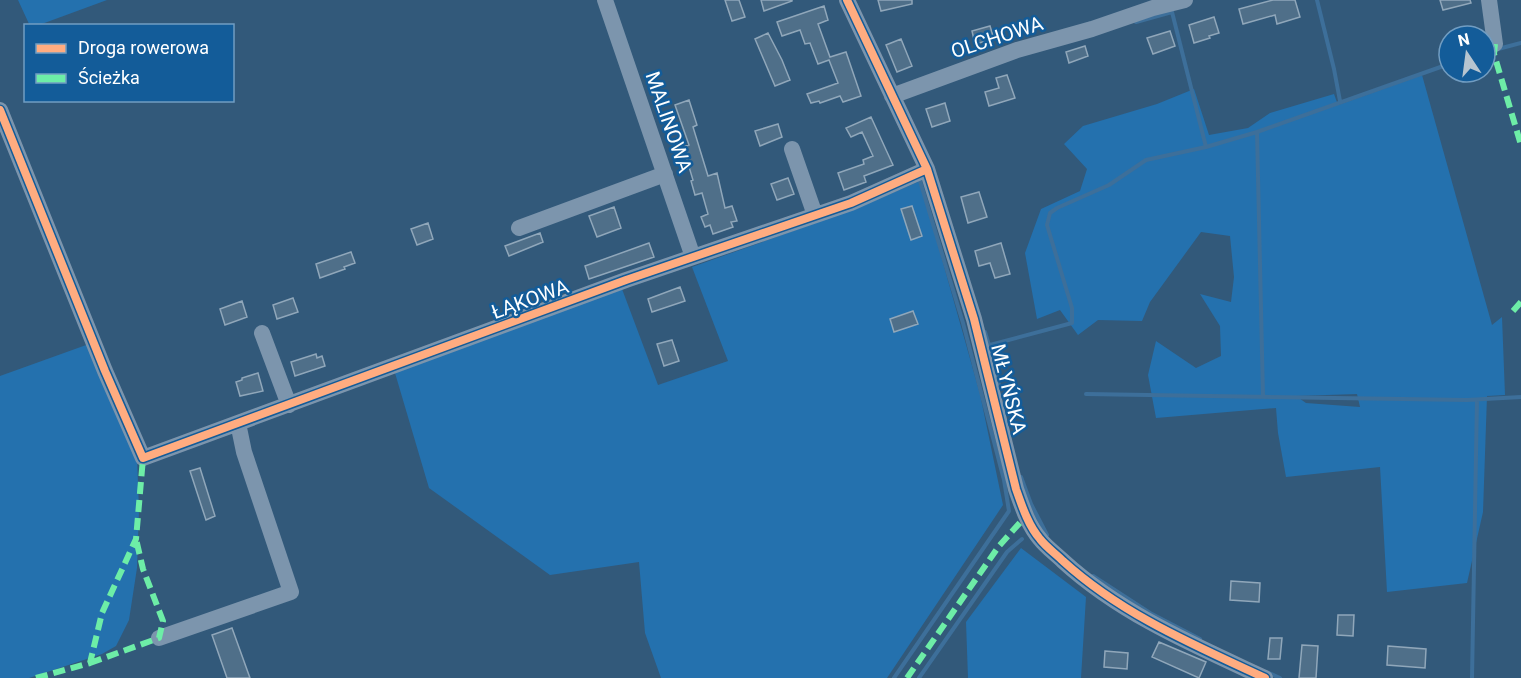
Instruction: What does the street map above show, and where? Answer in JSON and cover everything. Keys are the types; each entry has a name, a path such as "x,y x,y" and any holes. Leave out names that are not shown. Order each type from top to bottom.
{"street":[{"name":"MALINOWA","path":"605,0 693,257"},
{"name":"MŁYŃSKA","path":"847,0 927,168 974,319 1016,489 1026,516 1039,539 1078,574 1121,606 1188,642 1265,678"},
{"name":"OLCHOWA","path":"892,96 1017,50 1185,0"},
{"path":"1489,0 1492,24"},
{"name":"ŁĄKOWA","path":"0,110 105,371 143,458 693,257 851,203 927,168"},
{"path":"792,149 815,215"},
{"path":"519,228 665,174"},
{"path":"262,333 289,405"},
{"path":"159,638 291,592 244,452 238,423"}],"shaded area":[{"path":"18,0 107,0 42,24 29,24"},
{"path":"1422,75 1492,325 1502,317 1505,395 1487,396 1483,512 1467,583 1387,592 1380,467 1286,477 1276,408 1156,418 1148,375 1156,341 1196,368 1221,356 1220,326 1200,294 1231,302 1234,277 1230,236 1201,232 1150,302 1142,321 1098,320 1078,335 1060,310 1037,319 1025,253 1041,209 1080,191 1087,169 1064,144 1083,126 1157,104 1194,89 1209,135 1248,128 1270,113 1334,94 1338,105","holes":["1357,394 1360,407 1306,403 1296,396"]},
{"path":"920,181 980,394 1003,505 887,678 661,678 645,633 639,562 550,575 429,488 395,373 622,289 658,385 728,361 692,267 855,209"},
{"path":"89,344 137,457 139,510 137,568 129,620 116,646 102,654 29,678 0,678 0,376"},
{"path":"1021,548 1086,597 1081,678 968,678 966,622"}],"building":[{"path":"725,0 739,0 745,17 732,21"},
{"path":"761,0 792,0 792,1 764,11"},
{"path":"878,0 912,0 912,4 881,11"},
{"path":"1273,0 1295,0 1300,17 1277,24 1275,15 1243,24 1239,9"},
{"path":"1440,0 1470,0 1471,3 1443,10"},
{"path":"824,6 828,20 818,24 830,57 846,52 861,96 843,102 840,96 820,103 819,101 811,103 807,94 838,83 829,60 818,64 810,43 805,44 800,30 782,36 777,22"},
{"path":"1214,17 1219,33 1194,43 1189,25"},
{"path":"990,26 994,39 975,44 972,31"},
{"path":"1170,31 1175,46 1153,54 1147,38"},
{"path":"768,33 790,80 775,86 755,39"},
{"path":"901,39 912,66 897,72 886,45"},
{"path":"1085,46 1088,56 1069,63 1066,52"},
{"path":"1007,75 1015,98 989,106 985,92 999,88 996,78"},
{"path":"689,100 697,125 693,127 708,176 717,173 725,208 732,206 737,221 731,222 733,227 713,234 710,225 705,227 701,217 708,214 702,193 695,195 683,147 689,145 675,105"},
{"path":"945,103 950,121 932,127 926,109"},
{"path":"871,117 893,165 864,176 866,182 844,190 838,173 864,164 863,160 873,156 862,132 851,137 846,128"},
{"path":"778,124 782,137 760,146 755,131"},
{"path":"788,178 794,194 777,200 771,184"},
{"path":"979,192 987,217 968,223 961,197"},
{"path":"912,206 922,236 911,240 901,209"},
{"path":"614,207 621,228 597,237 589,216"},
{"path":"428,223 433,239 417,245 411,229"},
{"path":"540,233 543,242 509,256 505,246"},
{"path":"649,243 654,257 589,279 585,266"},
{"path":"1001,243 1010,274 995,278 990,263 979,266 975,251"},
{"path":"351,252 355,263 320,278 316,264"},
{"path":"680,287 685,301 652,312 648,299"},
{"path":"293,298 298,312 277,319 273,305"},
{"path":"242,301 247,317 225,325 220,309"},
{"path":"913,311 918,324 894,332 890,319"},
{"path":"672,340 679,361 664,366 657,344"},
{"path":"316,354 317,358 322,356 325,366 295,376 291,362"},
{"path":"258,373 263,391 240,396 236,382"},
{"path":"200,468 215,516 206,520 190,471"},
{"path":"1231,581 1260,583 1259,602 1230,600"},
{"path":"1338,615 1354,615 1353,636 1337,635"},
{"path":"232,628 250,678 227,678 212,635"},
{"path":"1270,638 1282,638 1280,659 1268,659"},
{"path":"1159,642 1206,662 1199,678 1152,657"},
{"path":"1302,645 1318,646 1316,678 1299,678"},
{"path":"1388,646 1426,649 1425,668 1387,665"},
{"path":"1105,651 1128,653 1127,669 1104,667"}],"waterway":[{"path":"1317,0 1340,101"},
{"path":"1136,22 1172,12 1206,147"},
{"path":"1498,49 1521,43"},
{"path":"990,345 1072,323 1072,308 1047,225 1050,213 1057,208 1109,185 1146,160 1206,147 1257,132 1437,68"},
{"path":"1257,132 1263,397"},
{"path":"894,678 1009,511 1004,480 963,323 920,181"},
{"path":"985,332 992,355"},
{"path":"995,368 999,385"},
{"path":"1086,394 1467,400 1521,397"},
{"path":"1472,678 1477,400"},
{"path":"1021,477 1031,504 1047,535"},
{"path":"919,678 1007,552 1022,539"},
{"path":"1093,576 1150,613 1200,639"},
{"path":"1269,673 1280,678"}],"marked path":[{"path":"1497,64 1521,145"},
{"path":"1513,311 1521,302"},
{"path":"36,678 90,663 102,613 136,539 143,458"},
{"path":"907,678 999,546 1026,516"},
{"path":"90,663 159,638 163,621 143,569 136,539"}],"cycle path":[{"path":"847,0 927,169 974,319 1016,489 1032,528 1048,548 1109,597 1159,627 1265,678"},
{"path":"0,110 105,371 143,458 626,280 851,203 927,169"}]}
